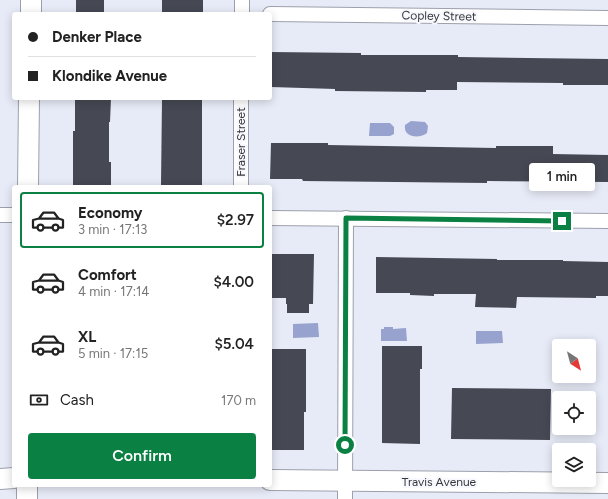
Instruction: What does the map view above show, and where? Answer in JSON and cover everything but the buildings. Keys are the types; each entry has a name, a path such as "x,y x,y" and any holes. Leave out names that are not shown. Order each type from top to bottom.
{"street":[{"path":"31,0 31,12"},
{"path":"242,0 242,12"},
{"name":"Copley Street","path":"272,14 608,18"},
{"path":"28,185 30,100"},
{"name":"Fraser Street","path":"241,100 241,185"},
{"path":"0,215 12,215"},
{"path":"272,218 608,221"},
{"path":"345,490 346,218"},
{"path":"0,479 12,478"},
{"name":"Travis Avenue","path":"272,480 345,490 608,483"},
{"path":"27,487 27,499"}],"water":[{"path":"411,121 425,122 428,126 427,133 416,137 409,135 405,129 405,125"},
{"path":"370,123 390,123 394,127 394,134 390,136 369,136"},
{"path":"318,323 319,337 293,338 293,324"},
{"path":"384,327 393,327 393,329 406,328 407,341 381,341 381,329 384,329"},
{"path":"476,331 502,331 503,343 476,344"}],"route":[{"path":"345,445 346,218 562,221"}]}
